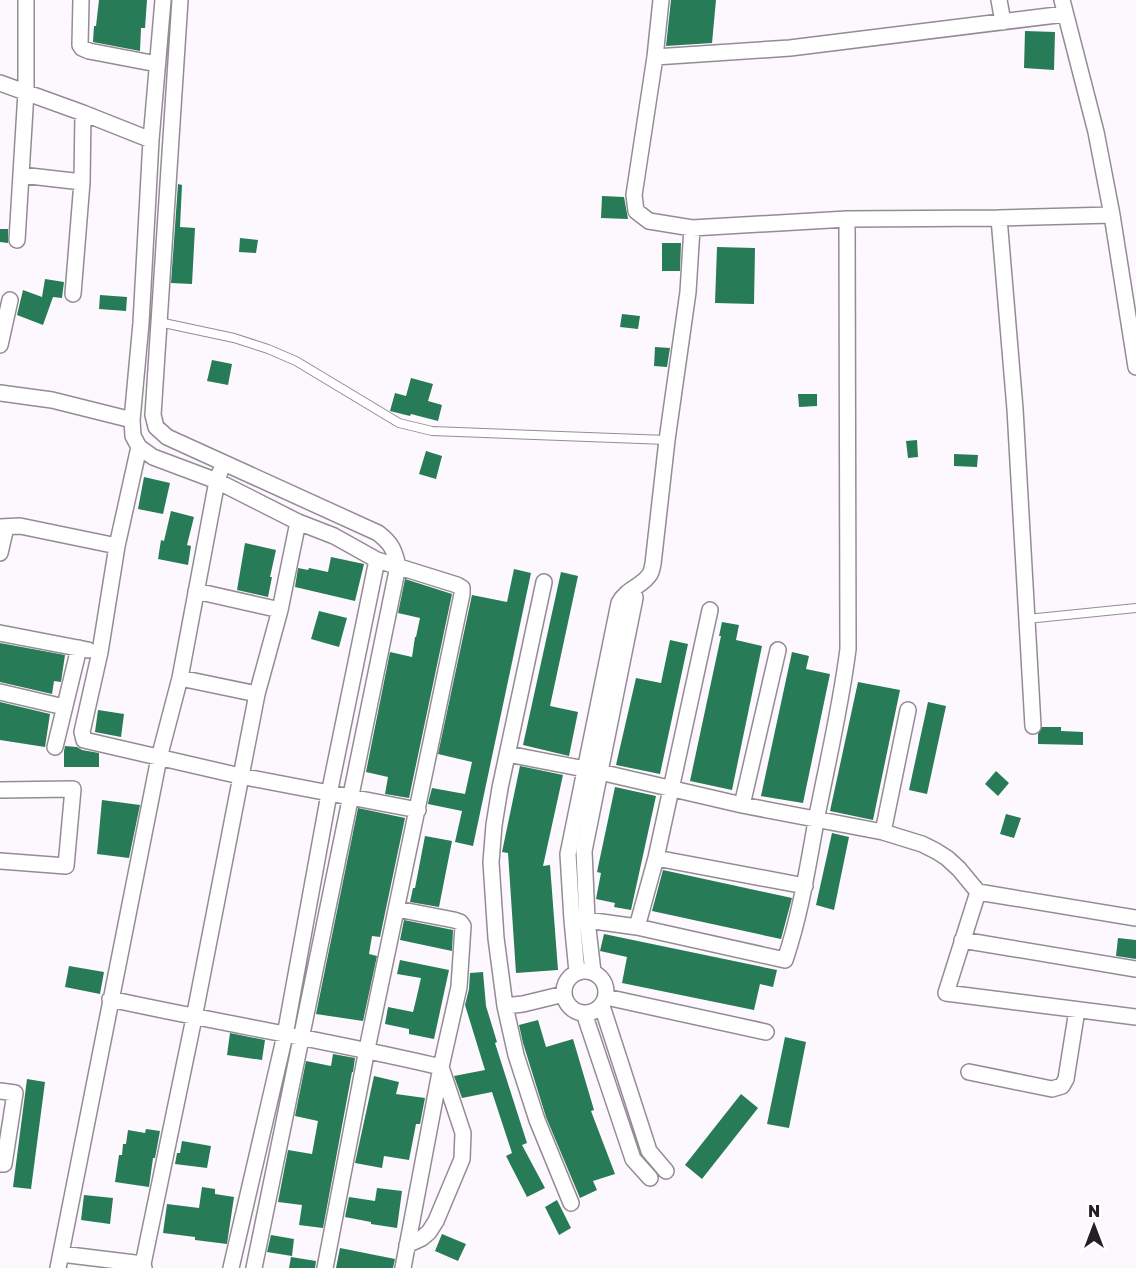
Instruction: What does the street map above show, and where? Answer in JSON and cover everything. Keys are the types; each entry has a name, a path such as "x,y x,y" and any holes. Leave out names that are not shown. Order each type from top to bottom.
{"street":[{"path":"17,240 26,92 26,0"},
{"path":"81,0 80,45 82,48 157,64"},
{"path":"163,0 150,140 141,322 132,420 133,436 139,447 153,457 217,481 298,522 334,536 377,560 462,588 367,1049 325,1268"},
{"path":"180,0 153,415 156,427 167,437 378,533 389,542 395,552 398,566 254,1268"},
{"path":"661,0 655,57 634,195 636,211 649,222 692,228 847,219 1112,215"},
{"path":"999,0 1003,22"},
{"path":"655,57 790,48 1003,22 1064,7 1096,132 1112,215 1136,368"},
{"path":"0,82 150,140"},
{"path":"73,294 81,182 83,113"},
{"path":"21,176 81,182"},
{"path":"999,218 1015,409 1033,726"},
{"path":"579,920 638,927 785,960 805,886 841,700 848,649 847,219"},
{"path":"593,972 579,920 568,854 616,615 623,595 650,575 653,564 667,440 688,292 692,228"},
{"path":"0,345 10,300"},
{"path":"0,393 51,400 132,420"},
{"path":"139,447 117,546 100,652 82,732 84,740 240,776 418,810"},
{"path":"223,463 217,481 180,678 159,758 59,1261 144,1266 257,693 280,610 298,522"},
{"path":"0,554 3,527 20,526 117,546"},
{"path":"231,1268 285,1035 329,794 377,560"},
{"path":"544,582 494,825 491,862 496,938 505,1006 516,1054 537,1120 571,1203"},
{"path":"577,972 584,851 635,598 633,589"},
{"path":"196,591 280,610"},
{"path":"638,927 672,788 710,610"},
{"path":"0,633 100,652"},
{"path":"56,747 79,648"},
{"path":"742,805 778,650"},
{"path":"180,678 257,693"},
{"path":"0,693 64,707"},
{"path":"883,832 908,710"},
{"path":"508,754 585,768 742,805 883,832 922,844 936,851 959,869 978,892 1136,918"},
{"path":"0,790 73,789 66,866 0,861"},
{"path":"656,858 805,886"},
{"path":"978,892 946,993 1136,1017"},
{"path":"397,909 454,920 463,926 459,987 441,1067 403,1268"},
{"path":"962,940 1136,969"},
{"path":"604,1002 594,1011 584,1013 574,1011 567,1004 564,994 566,981 577,972 585,970 600,976 604,982 607,990 604,1002 649,1151 666,1171"},
{"path":"505,1006 564,994"},
{"path":"110,999 194,1018 367,1049 441,1067"},
{"path":"604,1002 766,1032"},
{"path":"969,1072 1052,1089 1062,1086 1066,1079 1077,1010"},
{"path":"584,1013 633,1159 650,1178"},
{"path":"407,1245 429,1232 436,1221 462,1159 463,1133 441,1067"},
{"path":"0,1091 15,1093 4,1164 0,1164"}],"lane":[{"path":"159,322 234,338 268,349 296,361 399,423 432,431 667,440"},
{"path":"1027,619 1136,608"}],"building":[{"path":"99,0 147,0 145,28 141,28 140,51 93,42"},
{"path":"671,0 716,0 712,43 666,46"},
{"path":"1025,31 1055,32 1054,70 1024,68"},
{"path":"178,184 182,185 180,227 195,228 192,284 171,283"},
{"path":"602,196 624,197 628,219 601,218"},
{"path":"0,229 8,229 8,243 0,242"},
{"path":"240,238 258,240 256,253 239,252"},
{"path":"662,243 681,243 680,271 662,271"},
{"path":"717,247 755,248 754,304 715,303"},
{"path":"45,279 64,282 62,298 53,297 43,325 17,315 23,290 42,297"},
{"path":"100,295 127,297 126,311 99,309"},
{"path":"622,314 640,316 638,329 620,327"},
{"path":"655,347 670,348 667,367 654,366"},
{"path":"212,360 232,364 228,385 207,381"},
{"path":"411,378 433,384 428,401 442,405 438,421 390,411 395,393 406,396"},
{"path":"798,394 817,394 817,406 799,407"},
{"path":"917,440 918,457 908,458 906,441"},
{"path":"426,451 442,456 436,479 419,474"},
{"path":"954,454 978,455 977,467 954,466"},
{"path":"144,477 170,483 163,514 138,509"},
{"path":"171,511 194,517 187,545 191,546 188,565 158,559 161,540 164,541"},
{"path":"245,543 276,550 268,597 237,590"},
{"path":"331,557 364,564 355,601 295,587 298,568 328,572"},
{"path":"514,569 531,573 473,846 455,842 462,811 428,803 432,788 465,794 472,762 438,754 472,595 507,602"},
{"path":"561,572 578,576 550,706 578,712 569,756 523,745"},
{"path":"405,579 452,594 409,798 385,794 388,777 366,772 390,652 412,657 420,618 398,613"},
{"path":"319,611 347,618 339,647 311,639"},
{"path":"722,622 739,625 736,640 762,646 732,790 690,781"},
{"path":"670,640 688,644 660,774 616,765 636,678 661,683"},
{"path":"0,643 65,655 61,682 54,681 52,694 0,682"},
{"path":"792,652 809,656 806,669 830,674 803,803 761,796"},
{"path":"858,682 900,690 873,820 830,811"},
{"path":"0,702 50,714 45,747 0,740"},
{"path":"928,702 946,706 927,794 909,790"},
{"path":"98,710 124,714 121,737 95,732"},
{"path":"1042,727 1061,727 1061,731 1083,732 1083,745 1038,744 1038,734"},
{"path":"65,746 99,753 99,767 64,767"},
{"path":"520,766 563,775 543,866 550,865 558,970 516,973 508,853 502,852"},
{"path":"996,771 1009,783 998,796 985,784"},
{"path":"615,787 656,796 631,910 614,907 615,903 596,899 601,873 597,872"},
{"path":"102,800 140,805 129,858 97,854"},
{"path":"358,808 405,818 380,937 372,936 369,954 377,956 363,1021 316,1014"},
{"path":"1006,814 1021,818 1014,838 1000,834"},
{"path":"832,833 849,837 834,910 816,905"},
{"path":"425,836 452,841 439,907 410,902"},
{"path":"663,870 792,898 781,939 652,911"},
{"path":"404,920 453,930 452,951 400,940"},
{"path":"604,934 777,970 773,987 760,984 754,1010 622,983 627,957 600,951"},
{"path":"1118,938 1136,940 1136,959 1116,956"},
{"path":"400,960 449,970 434,1039 409,1034 409,1029 385,1024 388,1007 413,1012 416,1000 421,978 397,974"},
{"path":"69,966 104,972 100,994 65,987"},
{"path":"483,972 486,1006 497,1042 495,1043 527,1143 522,1145 545,1188 527,1197 506,1156 512,1153 492,1092 462,1098 454,1076 485,1070 465,1005 470,973"},
{"path":"538,1020 546,1047 573,1039 594,1110 591,1111 615,1174 593,1181 597,1190 580,1198 546,1117 523,1043 519,1025"},
{"path":"230,1033 265,1040 262,1060 227,1055"},
{"path":"785,1037 806,1042 789,1128 767,1124"},
{"path":"333,1054 355,1058 323,1228 299,1225 302,1205 278,1202 288,1150 312,1154 318,1121 295,1116 306,1061 331,1066"},
{"path":"374,1076 399,1082 396,1094 425,1098 420,1124 416,1124 409,1160 384,1156 382,1168 355,1163"},
{"path":"27,1079 45,1082 31,1189 13,1187"},
{"path":"741,1094 758,1108 702,1179 685,1165"},
{"path":"146,1129 160,1131 149,1187 115,1182 119,1155 122,1155 123,1144 126,1144 128,1130 145,1133"},
{"path":"182,1141 211,1146 207,1168 175,1164"},
{"path":"202,1187 215,1189 215,1194 234,1197 227,1244 163,1233 167,1204 199,1208"},
{"path":"377,1188 402,1191 397,1228 345,1217 349,1197 375,1201"},
{"path":"84,1195 113,1198 110,1224 81,1220"},
{"path":"557,1200 571,1228 559,1235 545,1207"},
{"path":"442,1234 466,1244 458,1261 435,1251"},
{"path":"271,1235 294,1239 292,1256 267,1252"},
{"path":"340,1248 395,1259 393,1268 336,1268"},
{"path":"291,1257 316,1261 315,1268 289,1268"}]}
